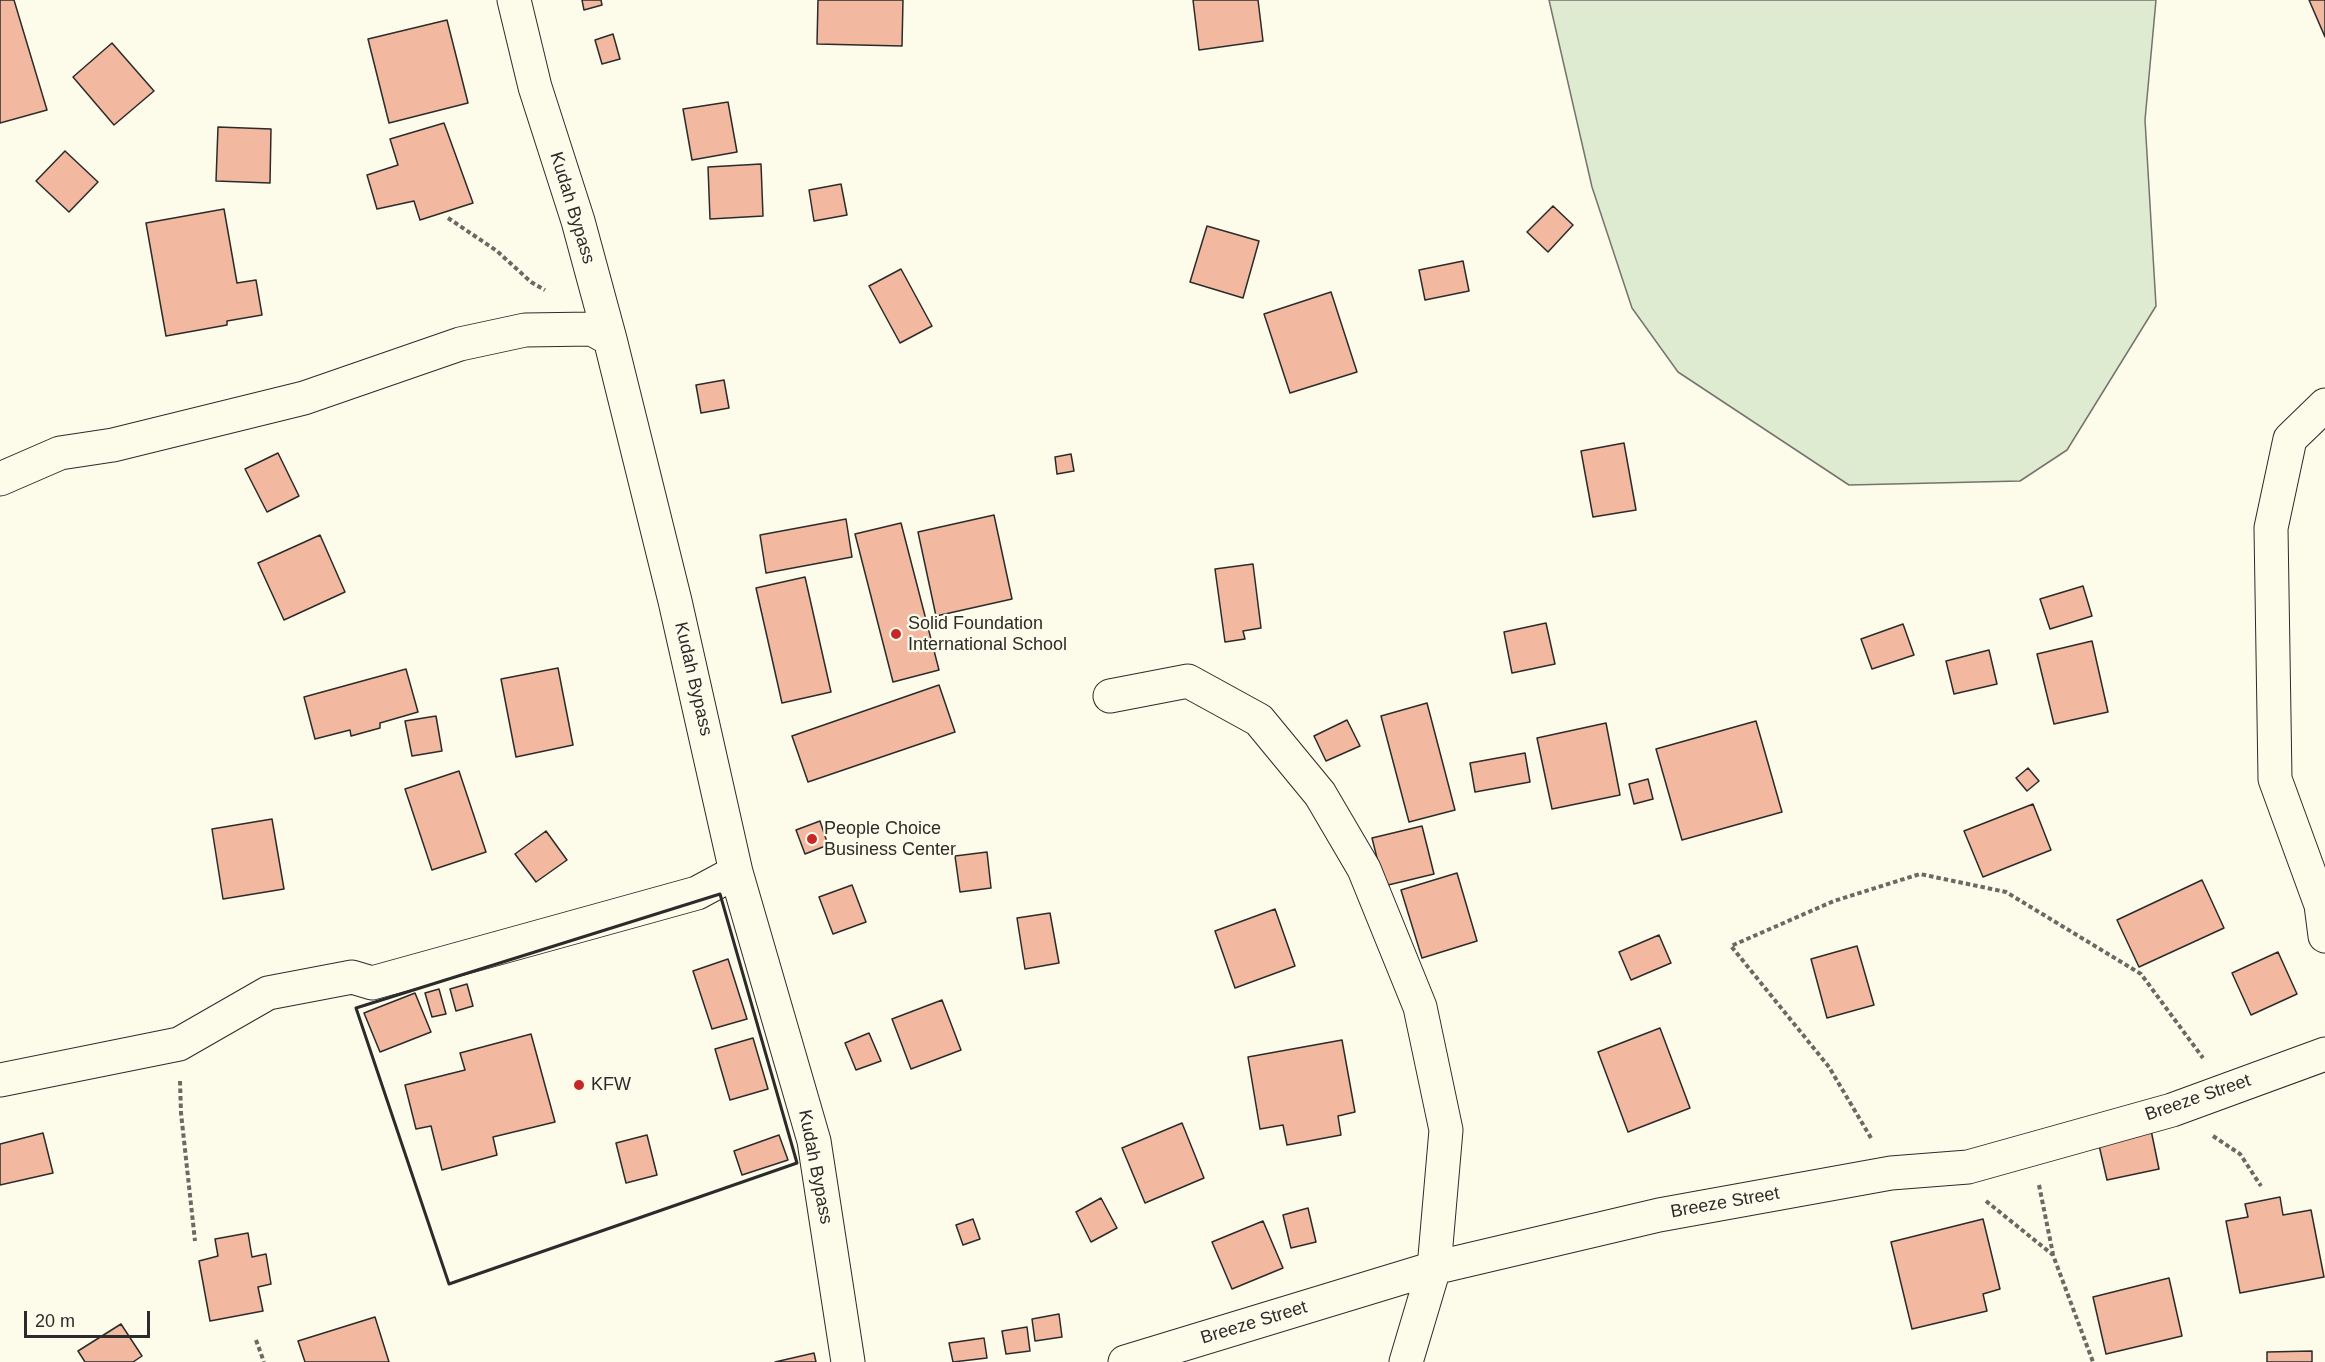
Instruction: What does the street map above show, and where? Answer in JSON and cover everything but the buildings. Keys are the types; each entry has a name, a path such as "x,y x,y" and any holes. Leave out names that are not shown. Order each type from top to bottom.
{"street":[{"name":"Kudah Bypass","path":"514,0 535,87 578,221 601,334 675,601 736,872 814,1141 848,1362"},
{"path":"0,479 60,453 113,446 304,398 460,344 525,330 601,334"},
{"path":"2325,405 2290,439 2271,528 2275,779 2321,905 2325,936"},
{"path":"1110,696 1188,681 1259,720 1320,794 1364,869 1420,1007 1446,1130 1434,1268 1406,1362"},
{"path":"0,1080 179,1044 268,993 352,977 372,983 697,893 736,872"},
{"name":"Breeze Street","path":"1125,1362 1434,1268 1659,1215 1891,1173 1968,1167 2172,1110 2325,1054"}],"path":[{"path":"447,218 497,251 531,282 561,299 601,334"},
{"path":"1891,1173 1829,1067 1731,946 1834,901 1920,874 2006,892 2141,974 2226,1089"},
{"path":"179,1044 181,1113 195,1241"},
{"path":"2172,1110 2240,1154 2261,1186"},
{"path":"2032,1149 2053,1255 2093,1362"},
{"path":"1985,1201 2053,1255"},
{"path":"256,1340 264,1362"}],"green space":[{"path":"1549,0 2156,0 2145,120 2156,306 2067,450 2020,481 1849,485 1678,372 1632,308 1592,187"}],"wall":[{"path":"720,894 797,1163 449,1284 356,1008 720,894"}],"place":[{"name":"Solid Foundation International School","path":"896,634"},
{"name":"People Choice Business Center","path":"812,839"},
{"name":"KFW","path":"579,1085"}]}
